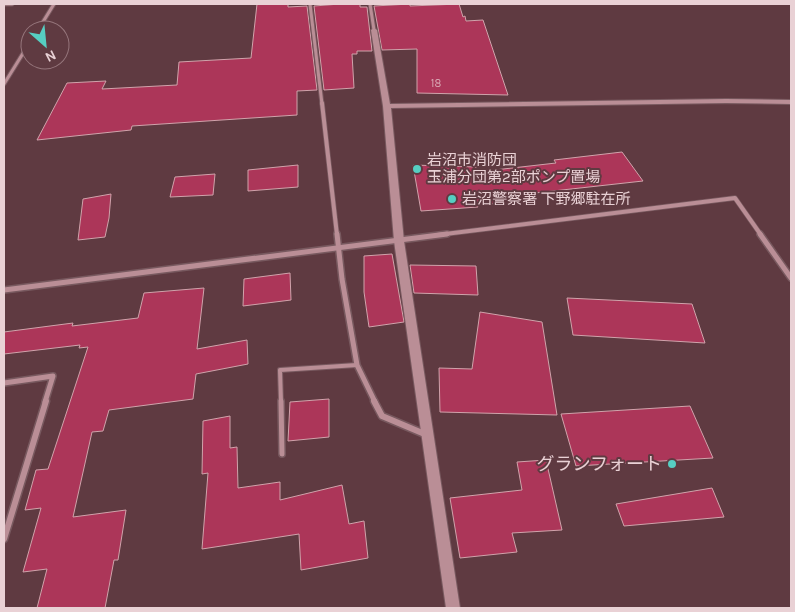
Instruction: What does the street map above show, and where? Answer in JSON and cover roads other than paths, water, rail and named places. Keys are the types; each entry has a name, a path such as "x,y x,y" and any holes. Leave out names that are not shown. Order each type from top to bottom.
{"street":[{"path":"4,4 12,4"},
{"path":"44,20 54,4"},
{"path":"310,4 342,279 357,364 382,416 427,435"},
{"path":"370,4 387,106 399,241 453,608"},
{"path":"4,82 20,57"},
{"path":"387,106 726,101 791,102"},
{"path":"4,290 735,198 791,278"},
{"path":"4,383 53,376 4,539"}],"lane":[{"path":"282,454 280,370 357,364"}],"place":[{"name":"岩沼市消防団 玉浦分団第2部ポンプ置場","path":"417,169"},
{"name":"岩沼警察署 下野郷駐在所","path":"452,199"},
{"name":"グランフォート","path":"672,464"}]}
